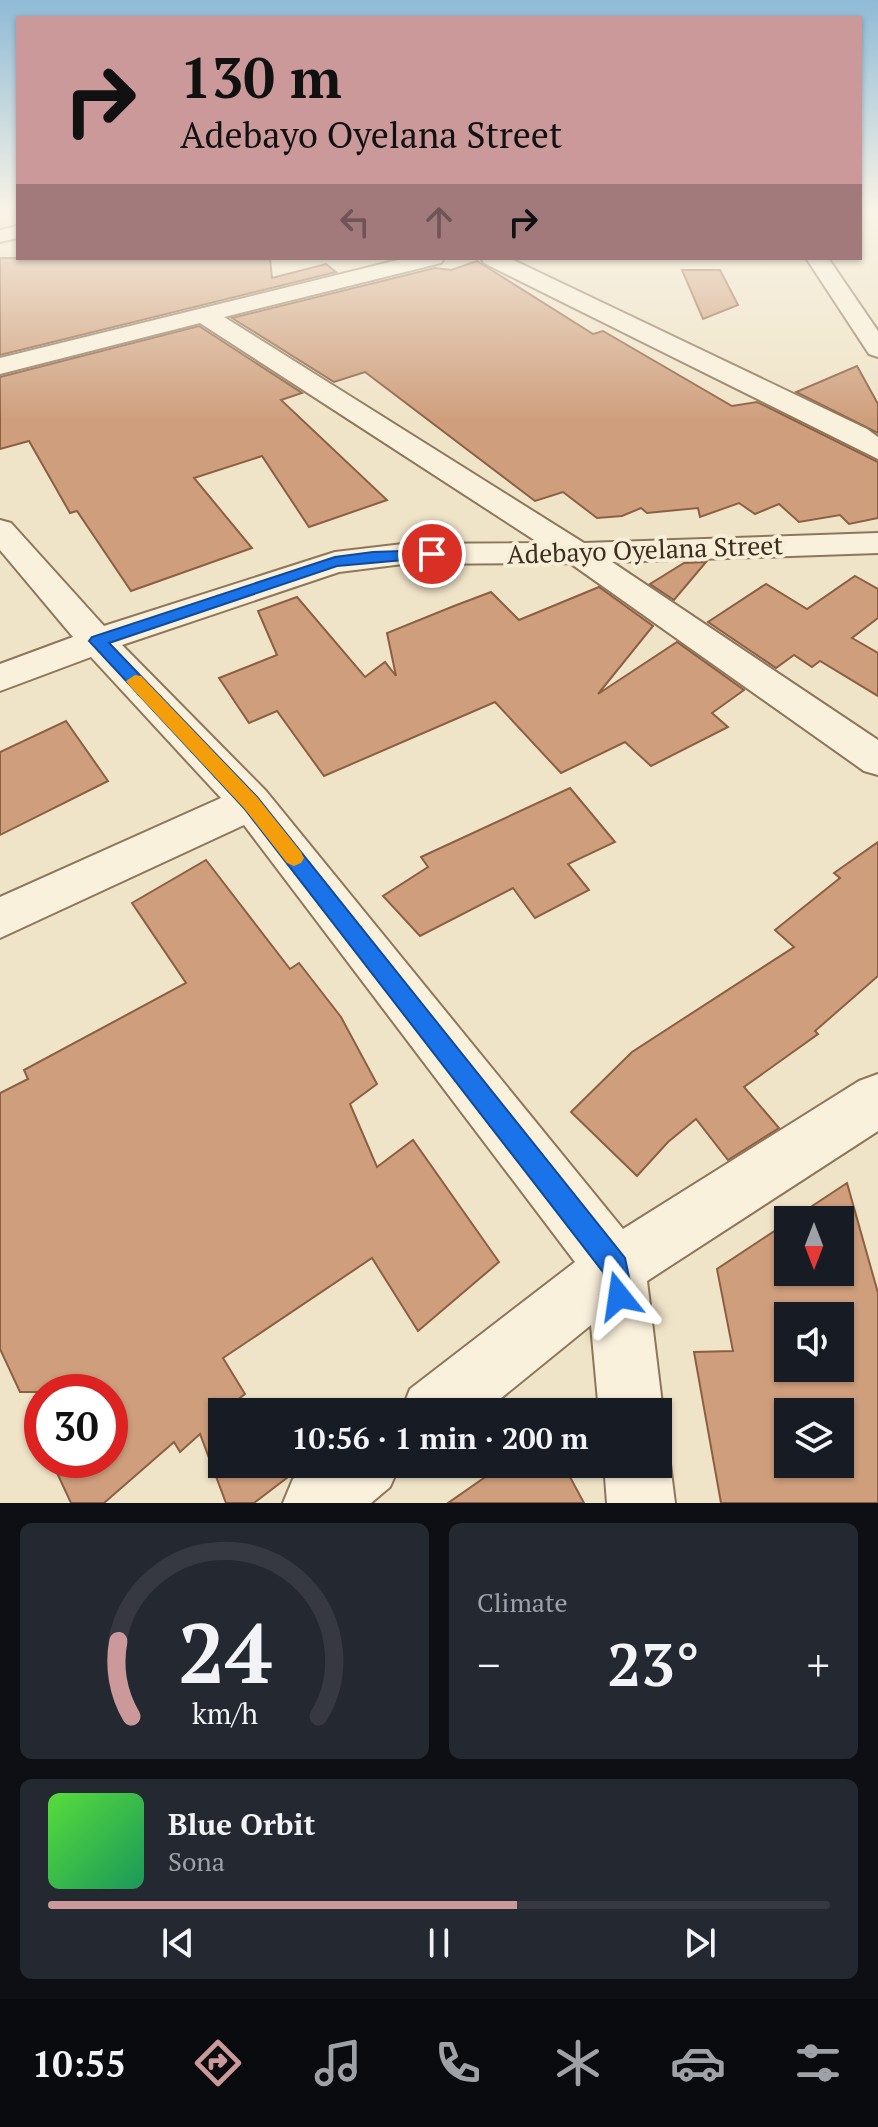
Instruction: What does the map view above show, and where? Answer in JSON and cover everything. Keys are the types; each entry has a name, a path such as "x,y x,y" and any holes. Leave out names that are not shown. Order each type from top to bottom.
{"street":[{"path":"0,366 348,279"},
{"path":"536,279 857,435 878,450"},
{"path":"831,279 878,349"},
{"path":"204,315 577,553 878,760"},
{"path":"0,530 97,641 251,803 616,1267 630,1398"},
{"name":"Adebayo Oyelana Street","path":"0,678 97,641 335,562 403,554 577,553 878,543"},
{"path":"0,918 251,803"},
{"path":"451,1398 616,1267 878,1100"},
{"path":"317,1503 349,1478"},
{"path":"638,1478 641,1503"}],"building":[{"path":"0,279 307,279 0,355"},
{"path":"390,279 506,279 593,334 603,331 732,406 757,402 878,462 878,518 849,524 840,515 799,522 779,504 755,514 739,503 700,517 698,508 647,513 641,508 622,516 597,518 563,492 535,501 365,372 334,382 232,318"},
{"path":"686,279 725,279 738,305 703,319"},
{"path":"199,326 302,393 281,400 387,500 309,527 262,456 194,478 252,548 131,591 77,511 70,513 29,441 0,449 0,377"},
{"path":"857,366 878,404 878,433 796,392"},
{"path":"706,562 674,600 650,584 684,563"},
{"path":"855,576 878,589 878,618 852,638 878,653 878,696 820,661 812,667 794,655 776,668 708,622 766,584 807,609"},
{"path":"599,587 653,626 598,694 677,642 744,690 712,713 728,727 651,766 625,742 561,773 495,702 324,776 277,711 249,723 219,678 277,655 258,611 297,597 365,677 385,662 396,676 387,633 491,592 519,620"},
{"path":"66,721 108,781 0,835 0,752"},
{"path":"570,788 615,842 568,864 589,890 535,918 513,888 420,936 383,896 428,867 421,857"},
{"path":"878,842 878,976 815,1031 818,1034 744,1087 779,1128 728,1160 696,1119 668,1142 637,1176 571,1112 632,1052 794,947 775,930 840,878 834,873"},
{"path":"206,860 290,969 299,963 341,1017 377,1084 350,1104 377,1167 413,1140 499,1262 418,1331 372,1258 223,1358 245,1394 240,1398 208,1398 208,1455 200,1434 180,1452 174,1442 104,1503 71,1503 59,1478 128,1478 128,1374 24,1374 24,1392 20,1392 0,1349 0,1093 28,1079 24,1070 186,983 132,903"},
{"path":"847,1183 853,1206 812,1206"},
{"path":"854,1208 878,1293 878,1503 721,1503 694,1352 733,1351 717,1269 774,1231 774,1286 854,1286"},
{"path":"217,1478 287,1478 254,1503 226,1503"},
{"path":"484,1478 571,1478 584,1503 448,1503"}],"slow traffic":[{"path":"135,681 251,803 294,858"}],"route":[{"path":"432,554 373,556 304,570 97,641 251,803 616,1267 619,1296"}]}
